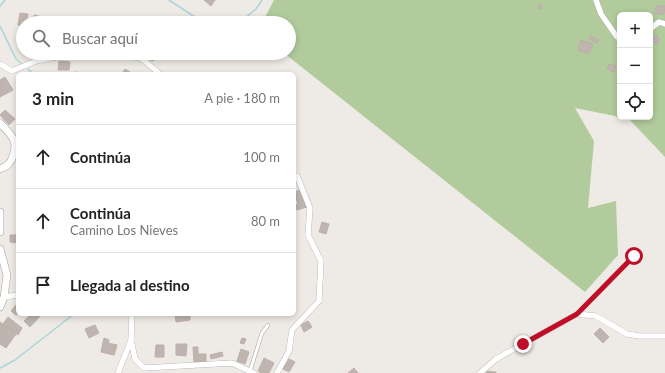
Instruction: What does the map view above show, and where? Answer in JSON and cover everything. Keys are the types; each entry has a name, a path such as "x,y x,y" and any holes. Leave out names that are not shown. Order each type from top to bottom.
{"street":[{"path":"596,0 601,14 617,37"},
{"path":"653,27 659,22 665,24"},
{"path":"0,64 12,72 41,60"},
{"path":"143,60 158,72"},
{"path":"0,123 12,136 16,148 11,162 5,168 0,169"},
{"path":"277,373 289,351 292,330 319,301 320,261 308,235 310,208 297,176"},
{"path":"0,212 0,232"},
{"path":"0,249 8,275 4,297 0,307"},
{"path":"4,297 16,295"},
{"path":"480,373 496,359 577,314 596,316 627,334 665,336"},
{"path":"132,316 131,340 135,359 144,368 232,363 252,372"},
{"path":"118,373 131,340"}],"lane":[{"path":"252,372 262,333 268,325"}],"path":[{"path":"577,314 634,256"}],"green space":[{"path":"274,0 665,0 665,157 630,120 653,120 653,12 617,12 617,116 575,108 594,141 588,208 616,201 618,255 585,292 293,60 296,60 296,16 266,16"}],"building":[{"path":"204,0 215,0 211,6"},
{"path":"539,4 542,6 540,9 537,8"},
{"path":"656,6 665,6 664,14 655,14"},
{"path":"20,13 28,14 28,16 20,16"},
{"path":"656,35 660,40 656,44 653,41 653,37"},
{"path":"590,36 599,40 597,43 589,39"},
{"path":"581,40 593,44 589,54 578,50"},
{"path":"59,61 70,62 69,70 58,70"},
{"path":"609,64 616,66 614,72 607,69"},
{"path":"5,77 13,90 0,97 0,80"},
{"path":"5,110 15,119 9,125 0,115"},
{"path":"301,190 307,207 297,210 296,205 298,204 296,191"},
{"path":"322,222 329,224 326,234 319,232"},
{"path":"10,235 16,235 16,243 10,242"},
{"path":"16,305 16,315 11,311"},
{"path":"29,316 40,316 30,327 24,321"},
{"path":"175,316 190,316 190,320 176,322"},
{"path":"8,317 22,328 18,335 3,324"},
{"path":"308,321 312,327 304,332 301,325"},
{"path":"0,322 16,334 6,348 0,344"},
{"path":"95,325 99,333 89,338 85,329"},
{"path":"600,328 609,337 603,343 594,334"},
{"path":"104,338 109,340 108,343 117,345 114,355 101,352"},
{"path":"242,338 246,339 244,344 240,343"},
{"path":"176,344 187,344 186,356 176,355"},
{"path":"156,345 164,345 164,357 155,357"},
{"path":"193,347 198,347 198,354 206,354 206,362 194,362"},
{"path":"241,349 249,352 245,364 237,361"},
{"path":"222,352 223,356 211,359 210,355"},
{"path":"264,358 274,363 269,373 261,373 258,371"},
{"path":"289,359 295,362 289,372 283,369"},
{"path":"354,368 358,373 348,373"},
{"path":"486,371 496,372 496,373 486,373"}],"waterway":[{"path":"0,6 5,0"},
{"path":"169,0 193,16"},
{"path":"248,16 256,9 262,0"},
{"path":"0,26 16,59"},
{"path":"17,60 21,63"},
{"path":"28,69 31,72"},
{"path":"0,368 15,360 71,316"}],"route":[{"path":"523,344 577,314 634,256"}]}
